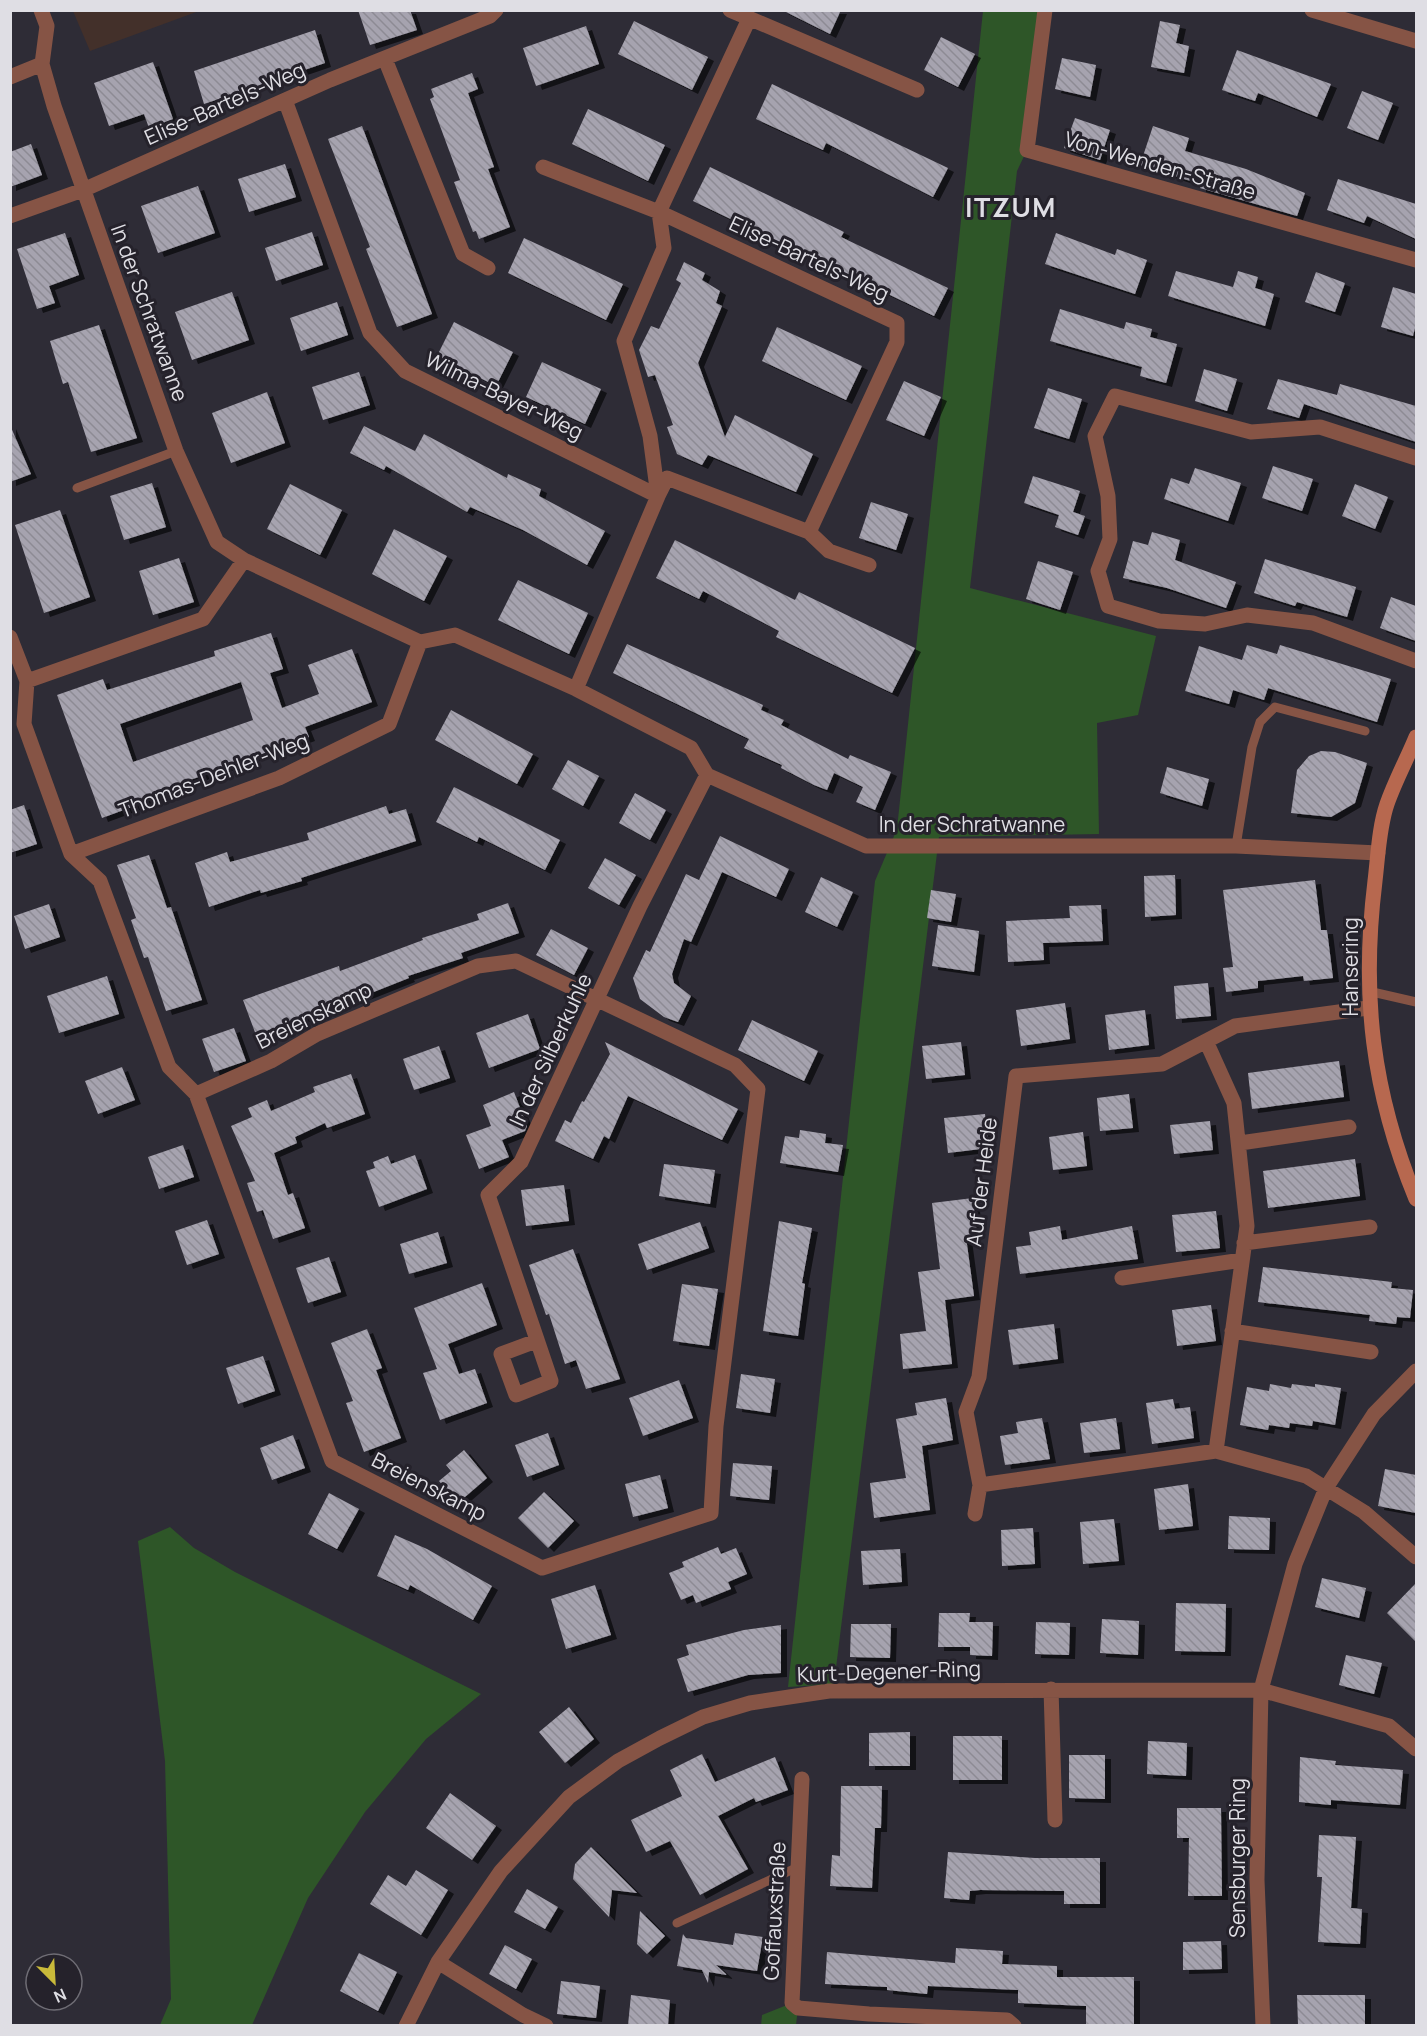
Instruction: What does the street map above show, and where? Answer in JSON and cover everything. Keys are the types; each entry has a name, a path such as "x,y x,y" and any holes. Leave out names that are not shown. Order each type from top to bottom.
{"street":[{"name":"In der Schratwanne","path":"41,10 47,26 42,64 82,190 176,451 217,542 244,560 420,642"},
{"name":"Elise-Bartels-Weg","path":"82,190 496,10"},
{"path":"730,10 917,90"},
{"name":"Von-Wenden-Straße","path":"1045,10 1027,150 1416,260"},
{"path":"1312,10 1416,41"},
{"path":"658,496 650,436 624,341 664,248 659,212 749,19"},
{"path":"385,58 463,254 488,268"},
{"path":"10,77 42,64"},
{"name":"Wilma-Bayer-Weg","path":"285,100 370,333 405,371 658,496"},
{"name":"Elise-Bartels-Weg","path":"543,167 659,212 897,323 897,342 810,532"},
{"path":"10,216 82,190"},
{"path":"1416,458 1320,427 1251,432 1115,396 1095,436 1108,496 1110,539 1098,571 1108,606 1159,621 1182,623 1205,624 1247,615 1313,623 1416,661"},
{"path":"576,689 667,478 810,532 829,551 869,565"},
{"path":"27,681 203,619 244,560"},
{"path":"420,642 455,636 576,689 691,748 707,776"},
{"path":"10,637 27,681 24,724 71,854 100,881 169,1067 196,1095"},
{"name":"Thomas-Dehler-Weg","path":"71,854 279,778 389,724 420,642"},
{"name":"Hansering","path":"1416,737 1386,806 1369,933 1368,992 1368,1008 1382,1093 1400,1160 1416,1199"},
{"name":"In der Schratwanne","path":"707,776 866,846 1236,846 1378,853"},
{"name":"In der Silberkuhle","path":"536,1341 488,1195 521,1162 640,906 707,776"},
{"name":"Breienskamp","path":"516,961 597,1000 735,1065 758,1089 716,1426 711,1514 542,1568 332,1461 196,1095 271,1061 317,1034 478,966 516,961"},
{"name":"Auf der Heide","path":"975,1514 980,1485 966,1412 979,1377 1016,1076 1162,1064 1235,1026 1368,1008"},
{"path":"1206,1041 1234,1103 1247,1226 1216,1451"},
{"path":"1240,1143 1349,1127"},
{"path":"1244,1243 1370,1227"},
{"path":"1122,1278 1242,1260"},
{"path":"1232,1331 1371,1352"},
{"name":"Sensburger Ring","path":"1263,2025 1257,1880 1261,1690 1295,1564 1326,1488 1374,1414 1416,1371"},
{"path":"980,1485 1216,1451 1306,1476 1364,1512 1416,1557"},
{"path":"1051,1689 1055,1820"},
{"name":"Kurt-Degener-Ring","path":"406,2025 438,1962 501,1870 568,1797 618,1761 703,1718 750,1703 830,1690 1261,1690"},
{"path":"1261,1690 1389,1726 1416,1749"},
{"name":"Goffauxstraße","path":"802,1779 792,2003 798,2007 868,2020 1007,2020 1014,2025"},
{"path":"438,1962 523,2015 546,2025"}],"lane":[{"path":"77,488 176,451"},
{"path":"1236,846 1252,747 1260,722 1275,706 1365,731"},
{"path":"1368,992 1416,1002"},
{"path":"677,1923 798,1867"}],"shaded area":[{"path":"73,11 199,11 90,51"}],"green space":[{"path":"983,11 1045,11 1027,150 1017,171 970,588 1156,636 1138,715 1097,723 1099,834 939,837 834,1684 788,1687 875,881 897,829"},
{"path":"170,1527 194,1548 235,1572 481,1694 426,1739 365,1812 308,1898 252,2025 160,2025 171,1999 165,1761 138,1541"},
{"path":"792,2003 798,2008 796,2025 761,2026 762,2015"}],"building":[{"path":"358,10 410,10 417,30 370,45"},
{"path":"782,10 841,10 830,34"},
{"path":"634,21 708,57 692,90 618,54"},
{"path":"1160,21 1180,25 1176,43 1189,46 1184,73 1151,67"},
{"path":"586,26 599,64 536,86 523,48"},
{"path":"315,30 325,63 204,104 194,71"},
{"path":"941,37 975,54 958,87 924,70"},
{"path":"1237,50 1331,84 1317,117 1258,93 1255,101 1222,90"},
{"path":"1062,58 1096,65 1090,97 1055,89"},
{"path":"153,62 173,119 149,128 144,114 109,126 94,83"},
{"path":"472,73 478,89 468,93 494,167 488,169 510,227 479,239 476,231 473,232 454,182 460,180 430,99 434,97 431,89"},
{"path":"772,84 948,168 933,197 826,143 823,150 756,119"},
{"path":"1362,91 1393,103 1378,140 1347,128"},
{"path":"588,109 665,145 648,181 572,144"},
{"path":"1075,118 1110,130 1100,160 1064,148"},
{"path":"362,126 432,314 397,327 366,249 370,247 328,139"},
{"path":"1153,126 1189,138 1185,151 1246,169 1305,193 1297,216 1200,188 1200,184 1140,165"},
{"path":"31,144 42,175 10,187 10,152"},
{"path":"285,164 296,197 249,212 238,179"},
{"path":"710,167 844,232 841,237 948,288 934,316 693,201"},
{"path":"1338,179 1416,204 1416,239 1367,216 1364,223 1327,210"},
{"path":"198,186 215,233 158,253 141,206"},
{"path":"312,232 323,265 276,281 265,248"},
{"path":"65,233 79,275 49,286 55,303 37,309 17,249"},
{"path":"1056,233 1115,255 1117,249 1147,260 1135,294 1045,264"},
{"path":"524,238 623,284 606,320 508,273"},
{"path":"684,262 705,273 702,280 720,291 716,303 722,306 698,363 725,437 735,415 813,454 796,492 708,455 702,465 677,454 667,427 673,425 655,375 648,377 639,350 651,326 659,329 681,283 676,280"},
{"path":"1176,271 1233,287 1238,271 1258,277 1255,288 1274,294 1265,326 1168,296"},
{"path":"1316,272 1345,283 1335,312 1305,302"},
{"path":"1393,287 1416,294 1416,324 1413,336 1381,327"},
{"path":"232,292 249,340 192,360 175,312"},
{"path":"337,302 348,335 301,351 290,318"},
{"path":"1060,309 1124,329 1126,322 1152,329 1150,337 1177,344 1166,383 1140,376 1142,367 1050,341"},
{"path":"454,322 513,352 496,386 437,356"},
{"path":"99,325 137,438 91,452 68,382 63,384 50,341"},
{"path":"777,327 862,366 846,400 762,361"},
{"path":"542,362 601,389 585,424 526,397"},
{"path":"1204,369 1237,379 1227,411 1195,401"},
{"path":"359,372 370,405 323,420 312,387"},
{"path":"1278,379 1337,395 1340,384 1416,406 1416,442 1304,404 1299,418 1267,409"},
{"path":"904,381 941,397 924,436 886,420"},
{"path":"1048,388 1082,399 1069,439 1034,428"},
{"path":"267,392 285,443 231,463 212,413"},
{"path":"10,425 31,474 10,482"},
{"path":"364,426 415,451 424,434 507,478 508,474 541,489 539,496 605,531 587,565 523,530 470,507 467,512 386,466 384,470 350,453"},
{"path":"1273,466 1313,479 1302,511 1262,498"},
{"path":"1195,468 1241,483 1228,521 1164,499 1171,478 1189,484"},
{"path":"1033,476 1080,491 1073,512 1085,516 1078,535 1055,527 1059,515 1024,503"},
{"path":"152,483 166,527 124,540 110,496"},
{"path":"290,484 342,510 320,555 267,529"},
{"path":"1355,484 1388,497 1375,529 1342,516"},
{"path":"871,502 908,514 896,550 859,538"},
{"path":"60,510 90,597 44,613 15,525"},
{"path":"394,529 447,556 424,601 372,574"},
{"path":"1152,532 1180,540 1175,560 1236,582 1226,608 1167,588 1123,578 1133,541 1148,545"},
{"path":"675,540 795,600 799,592 915,648 892,693 776,637 779,631 703,591 699,599 656,578"},
{"path":"179,558 194,602 153,615 139,571"},
{"path":"1265,559 1356,587 1347,617 1297,602 1295,606 1254,593"},
{"path":"1038,561 1073,572 1060,610 1026,599"},
{"path":"518,580 588,613 569,654 498,620"},
{"path":"1391,597 1416,606 1416,641 1380,628"},
{"path":"271,633 283,669 270,673 282,708 319,694 308,665 352,649 372,702 305,727 309,737 146,796 148,801 102,818 57,695 103,679 107,690 215,656 214,651","holes":["241,682 253,720 133,762 120,724"]},
{"path":"627,644 763,705 761,710 784,720 781,725 848,759 850,755 891,772 875,810 856,802 863,787 834,773 827,790 814,785 781,768 782,765 744,748 749,739 613,673"},
{"path":"1247,645 1277,654 1280,645 1391,679 1377,722 1268,688 1264,700 1233,690 1229,704 1185,691 1199,646 1242,660"},
{"path":"451,710 533,754 517,784 435,740"},
{"path":"1321,751 1335,752 1367,763 1355,803 1331,817 1291,813 1297,770 1309,756"},
{"path":"568,760 599,776 583,806 552,789"},
{"path":"1167,767 1209,779 1202,806 1160,793"},
{"path":"454,787 560,840 545,870 479,837 477,842 436,822"},
{"path":"635,793 666,810 650,840 619,823"},
{"path":"24,805 37,844 10,853 10,810"},
{"path":"386,806 389,814 406,809 416,841 301,878 302,881 261,893 260,890 209,907 195,863 227,852 230,862 309,840 307,833"},
{"path":"720,836 789,869 776,897 722,872 691,942 684,939 672,974 674,983 691,996 678,1022 664,1017 640,999 633,978 646,950 650,952 686,874 699,880"},
{"path":"149,855 167,908 171,907 202,1000 166,1011 148,957 144,958 131,920 136,918 117,865"},
{"path":"605,858 636,875 619,905 588,888"},
{"path":"1175,875 1176,915 1145,917 1144,876"},
{"path":"821,877 853,892 837,927 805,912"},
{"path":"1315,880 1321,930 1327,930 1333,978 1304,981 1303,976 1258,981 1258,988 1226,992 1223,968 1233,967 1223,890"},
{"path":"931,890 956,894 951,922 927,918"},
{"path":"508,903 519,933 461,953 463,958 408,976 409,978 351,1001 256,1035 243,1000 339,966 340,971 423,940 422,938 479,920 477,914"},
{"path":"49,904 60,937 25,949 14,916"},
{"path":"1101,905 1103,941 1043,943 1044,960 1008,962 1006,921 1070,918 1069,906"},
{"path":"938,925 979,931 974,972 932,966"},
{"path":"551,929 588,948 574,975 536,955"},
{"path":"107,976 119,1014 59,1033 47,996"},
{"path":"1208,983 1211,1016 1176,1019 1174,986"},
{"path":"1065,1003 1070,1039 1021,1046 1016,1010"},
{"path":"1145,1010 1149,1045 1109,1050 1105,1015"},
{"path":"528,1014 540,1049 489,1068 476,1033"},
{"path":"752,1020 818,1051 804,1081 738,1050"},
{"path":"234,1028 246,1061 214,1072 202,1039"},
{"path":"605,1042 738,1109 722,1140 628,1096 609,1139 604,1136 593,1159 555,1141 565,1120 571,1123 610,1054"},
{"path":"961,1042 965,1075 926,1079 922,1046"},
{"path":"439,1046 450,1078 414,1090 403,1059"},
{"path":"1339,1061 1344,1097 1252,1109 1248,1073"},
{"path":"122,1067 135,1100 98,1114 85,1081"},
{"path":"351,1074 365,1114 327,1128 325,1123 295,1137 297,1143 274,1153 288,1195 293,1193 305,1228 273,1239 263,1210 257,1212 247,1183 255,1181 231,1126 252,1117 248,1108 267,1100 271,1111 315,1092 313,1087"},
{"path":"514,1092 527,1126 525,1131 502,1140 509,1157 479,1169 466,1135 491,1126 483,1105"},
{"path":"1129,1094 1133,1128 1100,1131 1097,1098"},
{"path":"985,1114 989,1148 948,1153 944,1118"},
{"path":"1210,1121 1213,1150 1174,1154 1170,1125"},
{"path":"800,1130 826,1134 825,1143 843,1145 838,1172 780,1163 785,1136 799,1138"},
{"path":"1083,1132 1087,1166 1053,1170 1049,1137"},
{"path":"183,1145 194,1177 159,1189 148,1157"},
{"path":"415,1155 427,1189 379,1207 366,1171 375,1168 373,1162 388,1156 391,1164"},
{"path":"1355,1159 1360,1196 1268,1208 1263,1171"},
{"path":"664,1164 715,1170 710,1204 659,1196"},
{"path":"564,1185 569,1221 526,1226 521,1190"},
{"path":"973,1198 977,1235 966,1237 974,1296 945,1300 952,1364 903,1369 900,1334 926,1331 918,1272 940,1269 932,1203"},
{"path":"1216,1211 1220,1248 1176,1252 1172,1215"},
{"path":"207,1220 219,1254 187,1265 175,1231"},
{"path":"779,1221 812,1228 802,1283 805,1284 798,1336 763,1331"},
{"path":"700,1222 709,1248 647,1270 638,1244"},
{"path":"1060,1226 1062,1240 1132,1226 1138,1259 1020,1274 1016,1247 1031,1245 1029,1232"},
{"path":"438,1232 447,1263 409,1274 400,1244"},
{"path":"573,1249 620,1379 586,1389 576,1360 565,1364 549,1314 546,1315 529,1265"},
{"path":"329,1257 341,1292 308,1303 296,1268"},
{"path":"1263,1267 1392,1282 1391,1288 1413,1290 1410,1318 1397,1317 1396,1324 1369,1321 1370,1315 1258,1302"},
{"path":"482,1283 497,1325 448,1344 459,1374 475,1369 487,1403 440,1420 423,1373 437,1369 414,1308"},
{"path":"682,1284 718,1289 709,1346 673,1341"},
{"path":"1211,1305 1216,1341 1177,1346 1172,1310"},
{"path":"1054,1324 1058,1359 1013,1365 1008,1330"},
{"path":"367,1329 382,1368 376,1370 401,1438 364,1452 346,1403 353,1401 331,1343"},
{"path":"263,1356 275,1391 238,1404 226,1368"},
{"path":"741,1374 775,1379 770,1413 736,1408"},
{"path":"679,1380 693,1418 643,1436 629,1398"},
{"path":"1270,1384 1291,1388 1292,1384 1315,1387 1315,1384 1341,1388 1335,1425 1313,1421 1312,1426 1290,1423 1289,1428 1269,1425 1268,1430 1240,1425 1247,1387 1269,1391"},
{"path":"946,1398 953,1440 922,1446 930,1510 874,1518 870,1483 906,1478 896,1419 917,1415 915,1403"},
{"path":"1173,1399 1175,1409 1190,1407 1194,1438 1152,1444 1146,1403"},
{"path":"1042,1418 1050,1459 1005,1465 1000,1436 1018,1433 1016,1422"},
{"path":"1116,1418 1120,1449 1084,1453 1080,1423"},
{"path":"548,1433 559,1465 527,1477 515,1445"},
{"path":"293,1435 305,1468 272,1480 260,1448"},
{"path":"464,1450 487,1478 458,1503 439,1481 451,1471 446,1465"},
{"path":"733,1463 772,1466 769,1500 730,1496"},
{"path":"1385,1469 1416,1475 1416,1513 1378,1506"},
{"path":"660,1475 668,1508 633,1517 625,1484"},
{"path":"1188,1484 1193,1526 1159,1530 1154,1489"},
{"path":"544,1492 574,1521 548,1548 518,1518"},
{"path":"329,1493 359,1509 337,1549 308,1534"},
{"path":"1229,1516 1270,1518 1269,1550 1228,1549"},
{"path":"1114,1519 1119,1561 1083,1564 1080,1522"},
{"path":"1033,1528 1035,1564 1002,1566 1001,1530"},
{"path":"395,1535 427,1549 492,1586 473,1620 410,1585 408,1590 377,1576"},
{"path":"718,1547 721,1554 736,1548 747,1574 728,1582 731,1589 696,1603 693,1595 681,1600 669,1573 684,1567 682,1562"},
{"path":"900,1549 902,1582 863,1585 861,1551"},
{"path":"1322,1578 1366,1588 1359,1618 1315,1607"},
{"path":"1416,1583 1416,1642 1387,1613"},
{"path":"595,1585 611,1635 566,1649 551,1599"},
{"path":"1176,1603 1226,1604 1225,1652 1175,1651"},
{"path":"939,1613 970,1613 969,1622 993,1622 992,1656 970,1655 970,1647 938,1647"},
{"path":"1102,1619 1139,1621 1138,1655 1100,1653"},
{"path":"1036,1622 1070,1623 1069,1655 1035,1654"},
{"path":"851,1624 891,1624 890,1658 850,1657"},
{"path":"781,1625 781,1673 748,1675 688,1692 677,1659 689,1655 686,1645 744,1630"},
{"path":"1346,1655 1382,1663 1374,1694 1339,1685"},
{"path":"569,1707 594,1739 565,1763 539,1732"},
{"path":"910,1732 910,1766 869,1766 869,1733"},
{"path":"953,1736 1002,1736 1002,1780 953,1780"},
{"path":"1148,1741 1187,1743 1186,1776 1147,1774"},
{"path":"702,1754 715,1782 775,1757 788,1790 756,1802 754,1798 718,1816 748,1869 700,1895 670,1841 646,1852 631,1820 682,1796 670,1770"},
{"path":"1069,1755 1105,1755 1105,1799 1069,1798"},
{"path":"1300,1757 1336,1761 1335,1765 1403,1770 1400,1805 1331,1800 1331,1805 1299,1802"},
{"path":"841,1786 882,1786 881,1828 875,1828 872,1888 830,1886 832,1855 840,1856"},
{"path":"450,1793 496,1826 472,1860 426,1828"},
{"path":"1177,1808 1221,1808 1222,1896 1188,1896 1189,1838 1177,1838"},
{"path":"1319,1835 1356,1837 1351,1908 1362,1909 1360,1944 1318,1942 1322,1877 1317,1877"},
{"path":"591,1847 637,1893 612,1890 609,1917 573,1879 575,1864"},
{"path":"948,1852 1035,1858 1100,1858 1100,1904 1064,1904 1064,1891 980,1890 970,1891 969,1900 944,1898"},
{"path":"416,1870 448,1890 421,1935 370,1904 388,1875 406,1886"},
{"path":"527,1889 558,1907 545,1929 514,1912"},
{"path":"640,1911 665,1936 647,1954 637,1944"},
{"path":"735,1933 763,1937 757,1971 716,1965 727,1975 709,1972 708,1983 702,1970 677,1966 683,1934 686,1938 733,1945"},
{"path":"1221,1941 1222,1969 1183,1970 1183,1942"},
{"path":"505,1945 532,1959 516,1989 489,1974"},
{"path":"956,1948 1003,1951 1002,1964 1057,1966 1057,1977 1134,1977 1134,2025 1086,2025 1086,2006 1018,2003 1018,1990 928,1986 927,1994 887,1990 887,1987 825,1984 827,1952 955,1963"},
{"path":"359,1953 397,1972 378,2011 340,1991"},
{"path":"561,1981 600,1986 596,2018 557,2014"},
{"path":"631,1995 670,2000 668,2025 628,2025"},
{"path":"1297,1995 1365,1995 1365,2025 1298,2025"}],"district":[{"name":"ITZUM","path":"1011,208"}]}
